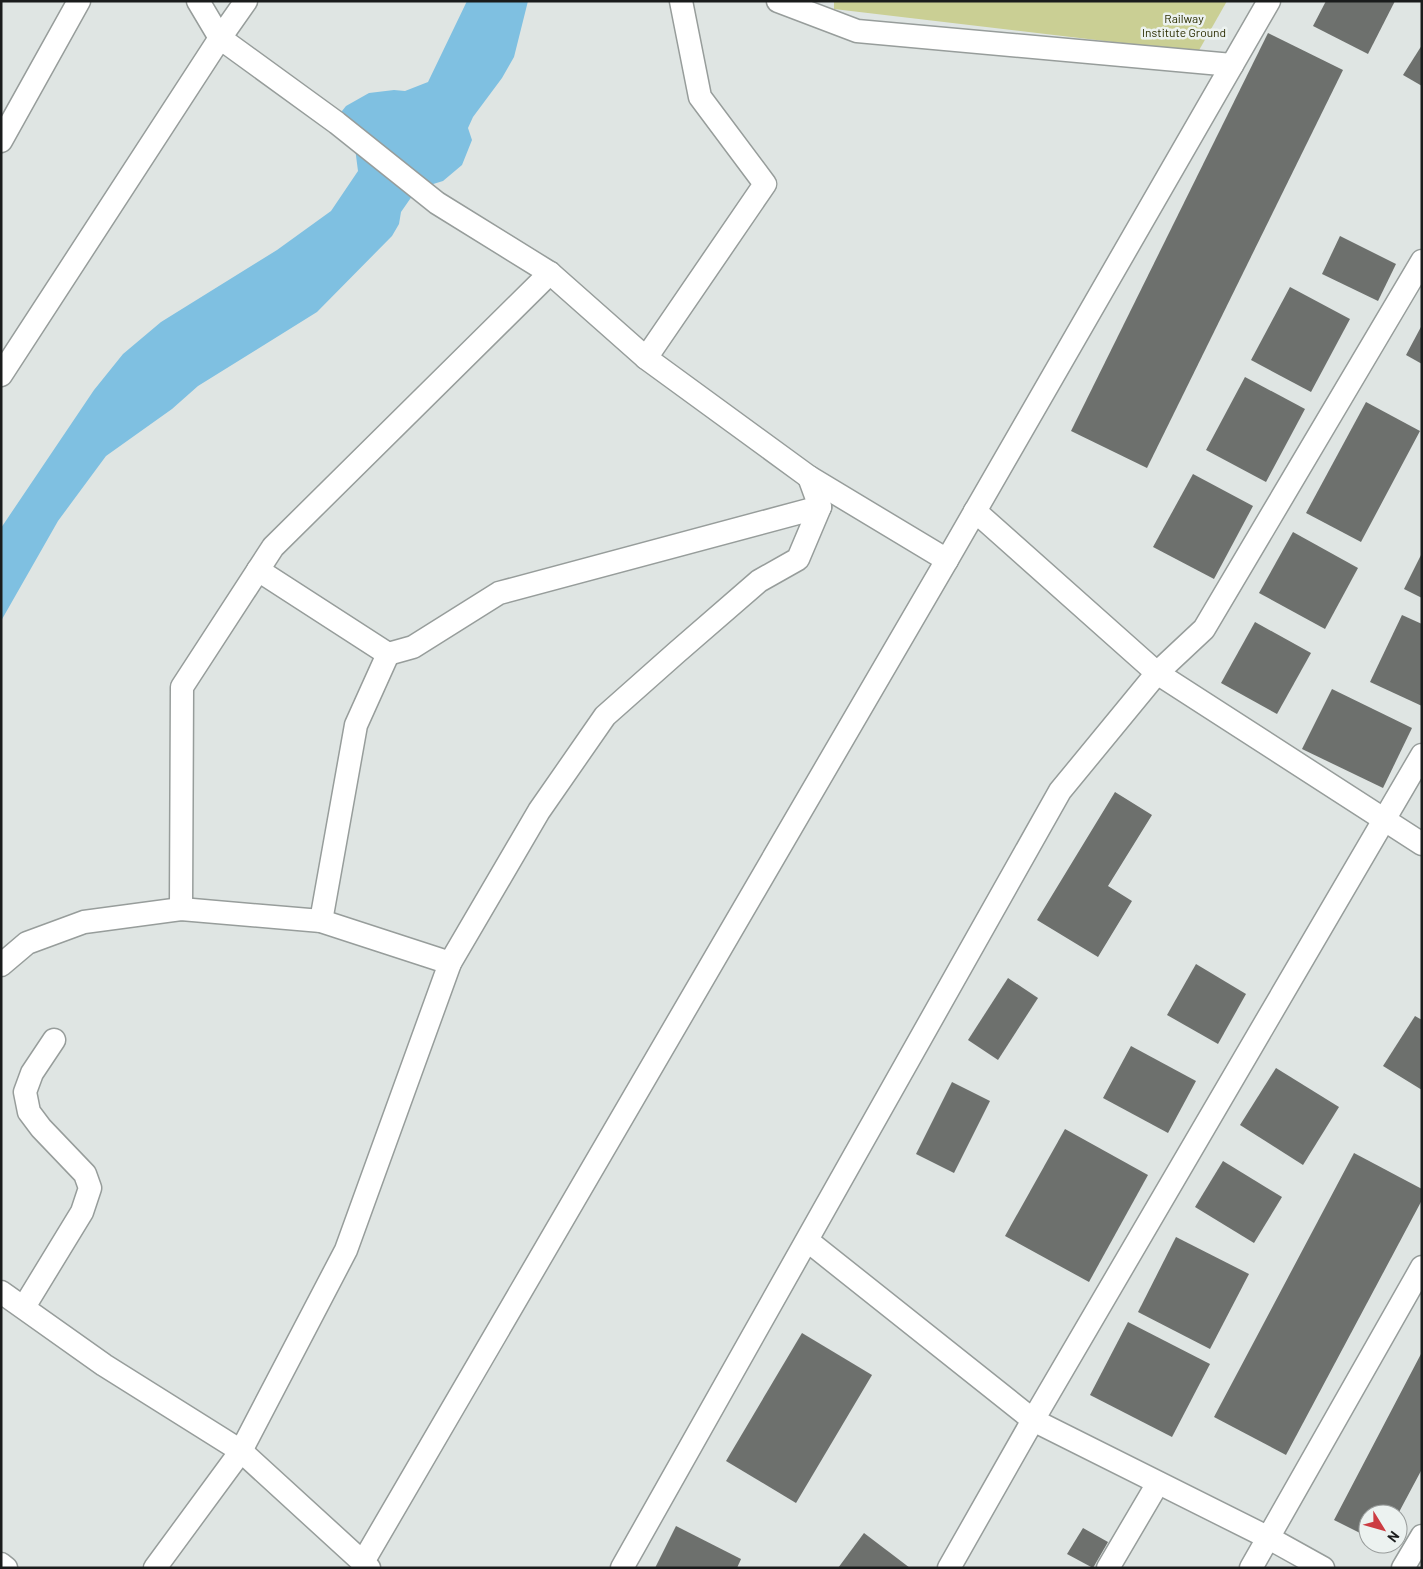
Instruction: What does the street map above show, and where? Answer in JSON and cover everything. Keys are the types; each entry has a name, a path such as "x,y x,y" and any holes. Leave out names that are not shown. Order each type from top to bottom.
{"street":[{"path":"1,141 79,1"},
{"path":"198,1 220,38 337,123 437,202 550,272 646,358 809,477 947,560"},
{"path":"1,375 246,1"},
{"path":"646,358 765,184 700,97 682,1"},
{"path":"778,1 857,31 1232,65"},
{"path":"1,1292 104,1365 241,1450 366,1565 1269,1"},
{"path":"622,1568 1060,791 1157,673 1204,629 1422,261"},
{"path":"181,909 182,687 273,547 550,272"},
{"path":"155,1568 241,1450 346,1250 450,964 539,811 605,716 759,582 798,558 820,507 809,477"},
{"path":"258,570 388,654 413,647 499,593 820,507"},
{"path":"975,511 1157,673 1422,844"},
{"path":"321,921 356,726 388,654"},
{"path":"949,1568 1033,1420 1422,755"},
{"path":"1,965 27,943 84,922 181,909 321,921 450,964"},
{"path":"24,1307 82,1212 90,1188 86,1174 41,1128 29,1112 25,1092 32,1074 54,1040"},
{"path":"808,1241 1033,1420 1269,1538 1323,1568"},
{"path":"1251,1568 1422,1267"},
{"path":"1108,1568 1158,1483"},
{"path":"1403,1568 1422,1536"},
{"path":"1,1564 6,1568"}],"green space":[{"name":"Railway Institute Ground","path":"834,1 1227,1 1198,52 834,9"}],"water":[{"path":"467,1 528,1 514,57 502,78 473,117 468,128 472,140 462,165 443,181 417,189 401,212 399,224 392,236 317,312 198,386 172,409 106,456 58,521 1,621 1,528 94,390 123,354 161,322 277,250 331,211 358,171 355,148 338,116 346,106 369,93 394,90 405,91 428,82"}],"building":[{"path":"1326,1 1395,1 1368,54 1313,26"},
{"path":"1268,33 1343,70 1147,468 1071,431"},
{"path":"1422,45 1422,86 1403,75"},
{"path":"1340,236 1396,264 1378,301 1322,274"},
{"path":"1290,287 1350,319 1311,392 1251,360"},
{"path":"1422,325 1422,364 1406,355"},
{"path":"1245,377 1305,409 1266,482 1206,450"},
{"path":"1366,402 1420,431 1361,542 1306,513"},
{"path":"1193,474 1253,506 1214,579 1153,547"},
{"path":"1293,532 1358,568 1325,629 1259,593"},
{"path":"1422,553 1422,598 1404,589"},
{"path":"1402,615 1422,624 1422,706 1370,682"},
{"path":"1255,622 1311,653 1277,714 1221,683"},
{"path":"1332,689 1412,728 1383,788 1302,749"},
{"path":"1115,792 1152,815 1108,886 1132,901 1098,957 1037,920"},
{"path":"1196,964 1246,994 1218,1044 1167,1015"},
{"path":"1008,978 1038,998 998,1060 968,1040"},
{"path":"1415,1016 1422,1020 1422,1090 1383,1066"},
{"path":"1131,1046 1196,1081 1168,1133 1103,1098"},
{"path":"1276,1068 1339,1107 1303,1165 1240,1125"},
{"path":"952,1082 990,1101 954,1173 916,1154"},
{"path":"1065,1129 1148,1175 1089,1282 1005,1236"},
{"path":"1354,1153 1422,1189 1422,1200 1286,1455 1214,1417"},
{"path":"1223,1161 1282,1197 1254,1243 1195,1207"},
{"path":"1176,1237 1249,1274 1210,1349 1138,1312"},
{"path":"1128,1322 1210,1364 1172,1437 1090,1395"},
{"path":"802,1333 872,1375 796,1503 726,1461"},
{"path":"1422,1352 1422,1469 1403,1504 1358,1504 1358,1532 1334,1520"},
{"path":"676,1526 741,1559 737,1568 655,1568"},
{"path":"1083,1528 1108,1542 1093,1568 1067,1554"},
{"path":"864,1533 910,1568 838,1568"}]}
